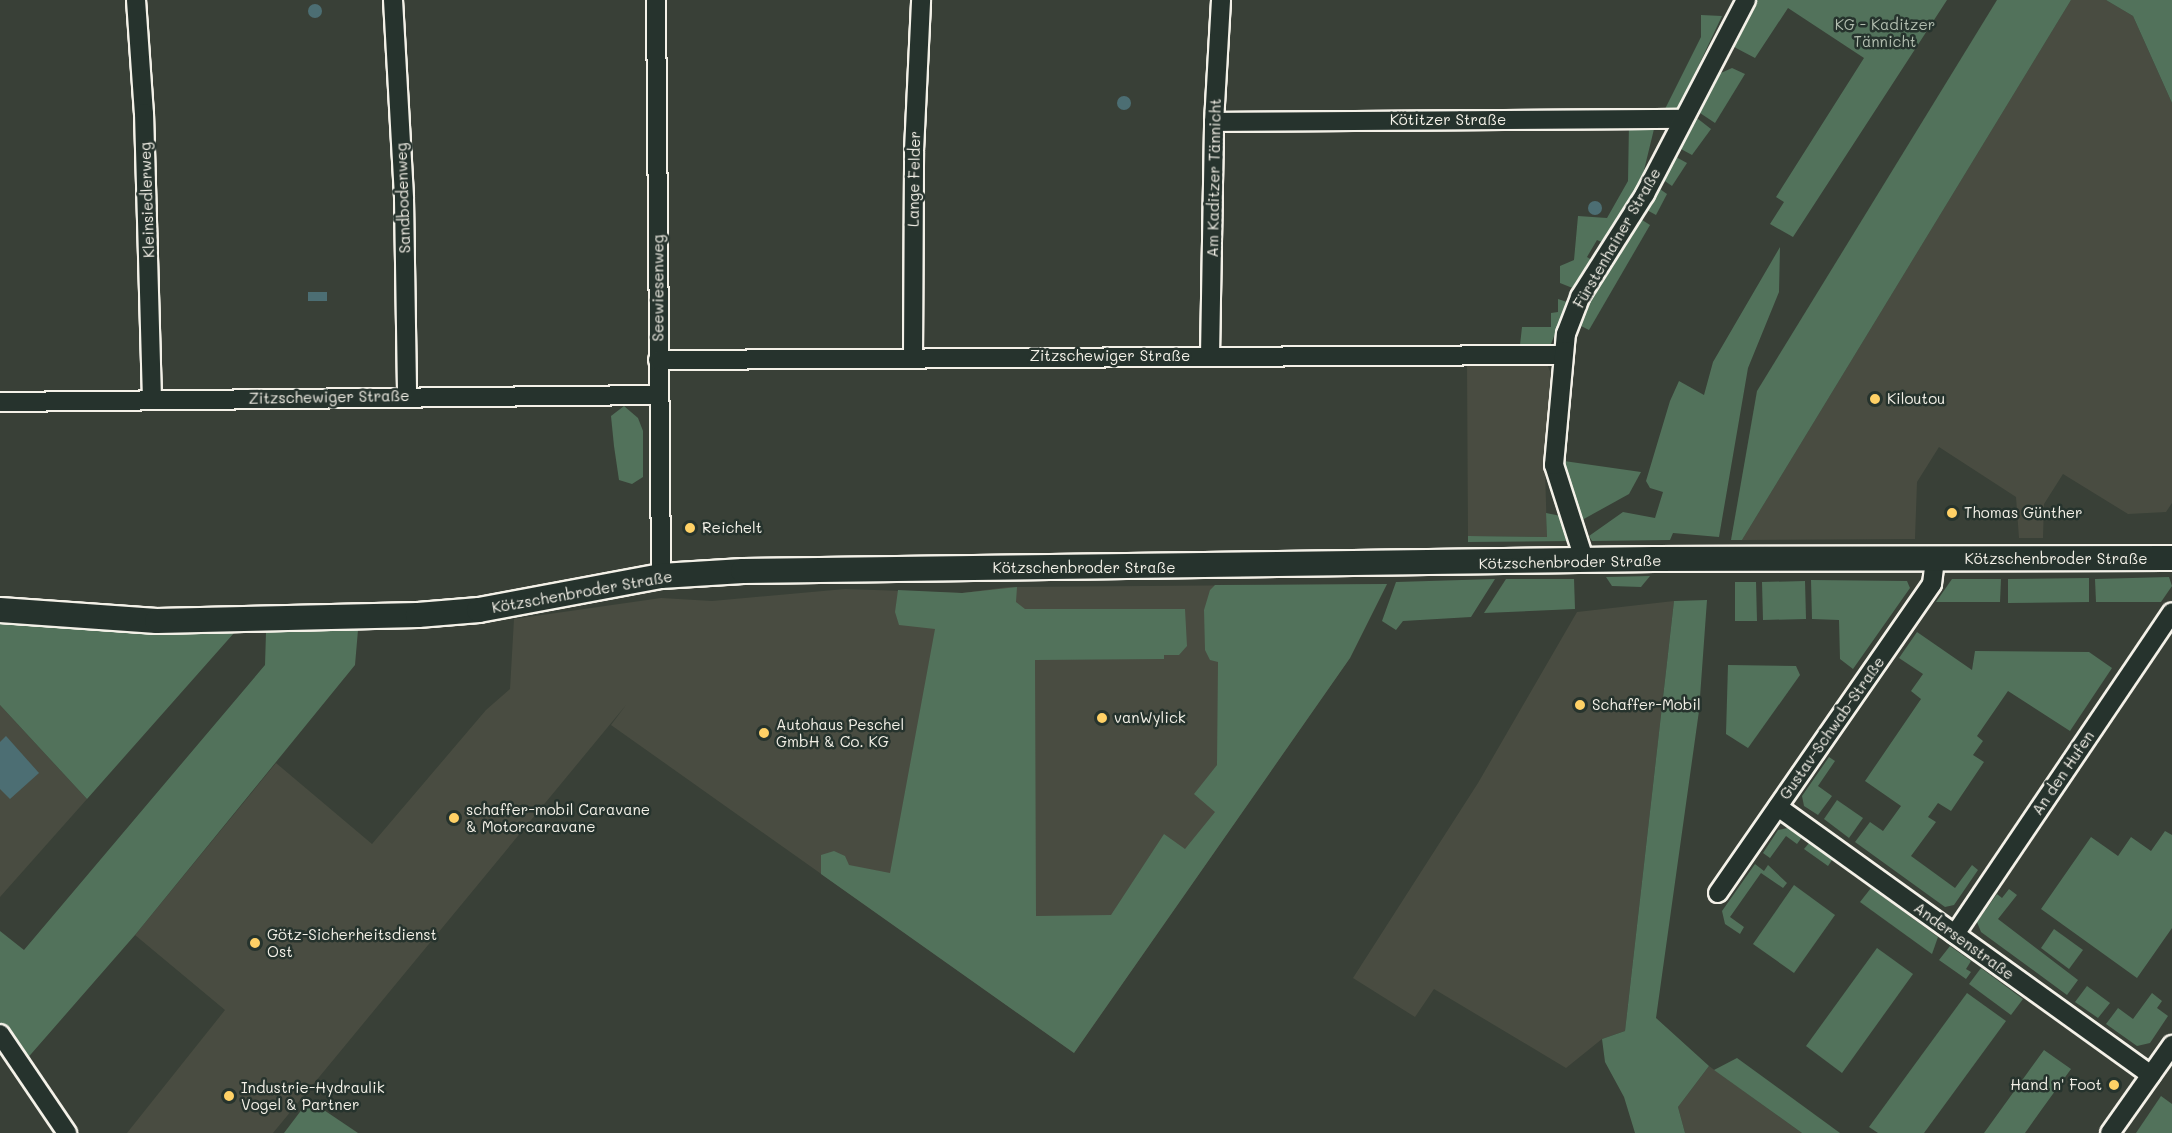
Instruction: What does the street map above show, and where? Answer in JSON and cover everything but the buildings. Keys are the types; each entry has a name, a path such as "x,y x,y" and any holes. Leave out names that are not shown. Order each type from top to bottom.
{"street":[{"name":"Kleinsiedlerweg","path":"136,0 144,113 152,400"},
{"name":"Sandbodenweg","path":"393,0 404,199 407,396"},
{"name":"Seewiesenweg","path":"656,0 657,395 661,576"},
{"name":"Lange Felder","path":"913,358 914,152 921,0"},
{"name":"Am Kaditzer Tännicht","path":"1210,356 1214,122 1221,0"},
{"name":"Fürstenhainer Straße","path":"1585,562 1554,465 1562,355 1580,297 1645,194 1682,119 1746,0"},
{"name":"Kötitzer Straße","path":"1214,122 1682,119"},
{"name":"Zitzschewiger Straße","path":"658,360 1562,355"},
{"name":"Zitzschewiger Straße","path":"0,402 657,395"},
{"name":"Kötzschenbroder Straße","path":"0,610 157,621 418,615 479,610 661,576 743,571 2172,558"},
{"name":"Gustav-Schwab-Straße","path":"1718,893 1932,584 1935,559"},
{"name":"An den Hufen","path":"1954,934 2172,612"},
{"name":"Andersenstraße","path":"1778,807 2151,1075"},
{"path":"0,1034 67,1133"},
{"path":"2110,1133 2172,1045"}],"shaded area":[{"path":"2071,0 2106,0 2133,16 2172,103 2172,503 2166,512 2128,514 2063,474 2044,504 2043,538 2019,538 2016,497 1939,447 1917,482 1915,539 1742,540"},
{"path":"1467,363 1547,364 1552,376 1545,469 1547,537 1468,536"},
{"path":"1387,584 1350,658 1074,1053 611,725 626,705 273,1133 127,1133 225,1010 135,935 276,763 372,844 486,710 510,689 514,619 661,598 712,601 845,589 962,593 1008,587"},
{"path":"1674,601 1625,1031 1602,1039 1566,1068 1434,989 1415,1017 1353,978 1478,783 1577,612"},
{"path":"0,705 87,799 0,897"},
{"path":"1709,1066 1802,1133 1685,1133 1678,1107"}],"green space":[{"name":"KG - Kaditzer Tännicht","path":"1752,0 1947,0 1793,237 1770,224 1784,202 1776,197 1864,58 1788,8 1755,58 1731,43"},
{"path":"1997,0 2071,0 1742,540 1731,540 1757,391"},
{"path":"2106,0 2172,0 2172,103 2133,16"},
{"path":"1701,15 1722,16 1677,111 1664,111 1701,37"},
{"path":"1732,68 1745,74 1715,123 1697,111 1712,77"},
{"path":"1693,115 1711,129 1692,155 1681,149 1681,144"},
{"path":"1629,123 1652,124 1654,129 1638,195 1606,244 1597,240 1587,257 1595,262 1575,289 1560,283 1560,266 1574,260 1578,216 1607,218 1628,181"},
{"path":"1676,157 1687,163 1672,186 1662,179"},
{"path":"1657,187 1667,194 1656,215 1645,209"},
{"path":"1639,218 1650,225 1589,330 1579,325 1589,301"},
{"path":"1780,247 1779,292 1748,368 1719,537 1673,533 1670,540 1592,541 1589,536 1623,512 1655,518 1663,492 1650,488 1646,481 1670,401 1679,381 1704,395 1713,362"},
{"path":"1558,299 1567,302 1551,344 1520,345 1522,327 1551,327 1551,313 1558,312"},
{"path":"624,406 638,418 643,431 643,477 632,484 619,480 614,446 611,416"},
{"path":"1564,461 1641,472 1629,494 1582,520 1565,482"},
{"path":"1546,513 1561,516 1570,541 1468,542 1468,536 1547,537"},
{"path":"1650,576 1641,587 1612,586 1606,577"},
{"path":"2169,577 2172,586 2161,602 2096,602 2095,579"},
{"path":"2089,578 2089,602 2008,603 2008,579"},
{"path":"1495,579 1471,617 1403,621 1396,630 1382,621 1396,582"},
{"path":"1506,579 1574,579 1575,609 1484,613"},
{"path":"1952,579 2001,579 2000,602 1936,602"},
{"path":"1811,580 1907,581 1910,588 1853,669 1840,659 1839,620 1812,619"},
{"path":"1805,581 1806,619 1763,620 1762,582"},
{"path":"1735,582 1756,582 1757,621 1735,621"},
{"path":"1387,584 1350,658 1074,1053 821,874 821,855 834,851 845,856 849,865 890,873 935,629 899,625 895,612 898,590 962,593 1017,587 1016,602 1025,609 1185,609 1187,646 1179,655 1164,655 1164,659 1035,660 1036,916 1111,915 1164,834 1185,849 1215,812 1194,794 1217,765 1218,662 1210,660 1205,650 1204,610 1210,590 1215,585"},
{"path":"1707,600 1699,711 1656,1018 1709,1066 1678,1107 1685,1133 1635,1133 1624,1097 1605,1062 1602,1039 1625,1031 1674,601"},
{"path":"0,623 234,633 87,799 0,705"},
{"path":"358,630 355,665 135,935 25,1061 0,1024 0,931 24,950 265,665 266,632"},
{"path":"1917,632 1972,670 1975,651 2089,652 2112,668 2070,731 2008,691 1977,736 1983,741 1973,755 1984,762 1951,811 1938,803 1928,817 1936,822 1911,856 1955,888 1972,865 1978,870 1954,905 1945,907 1855,842 1870,822 1883,831 1901,806 1865,781 1921,699 1911,691 1923,674 1899,658"},
{"path":"1728,665 1796,666 1800,675 1748,748 1726,734"},
{"path":"1829,757 1835,761 1818,786 1832,796 1818,815 1804,806 1802,796"},
{"path":"1837,800 1863,818 1849,838 1824,819"},
{"path":"1788,828 1802,837 1797,844 1786,836 1770,858 1763,853 1778,830"},
{"path":"2165,831 2172,835 2172,928 2137,978 2041,909 2091,837 2118,856 2131,837 2151,851"},
{"path":"1809,843 1832,860 1828,866 1804,849"},
{"path":"1755,864 1764,871 1768,865 1787,883 1783,888 1761,873 1730,917 1744,927 1740,934 1725,924 1722,911"},
{"path":"1794,885 1835,915 1794,973 1753,944"},
{"path":"1871,888 1938,937 1932,954 1860,902"},
{"path":"2009,889 2017,895 1998,919 2078,980 2067,995 1981,932 1977,922 1997,894 2002,898"},
{"path":"2054,929 2083,950 2069,969 2041,948"},
{"path":"1950,946 1971,961 1966,969 1971,972 1966,979 1939,960"},
{"path":"1877,948 1913,974 1842,1073 1806,1046"},
{"path":"1981,968 2023,999 2011,1015 1969,984"},
{"path":"2087,986 2110,1003 2098,1018 2075,1002"},
{"path":"1967,993 2006,1021 1924,1133 1878,1133 1869,1127"},
{"path":"2152,993 2162,1001 2157,1008 2168,1016 2150,1043 2137,1046 2106,1024 2118,1008 2133,1019"},
{"path":"2044,1050 2071,1069 2025,1133 1984,1133"},
{"path":"1737,1058 1840,1133 1802,1133 1714,1070"},
{"path":"2161,1096 2172,1104 2172,1133 2136,1133"},
{"path":"309,1100 358,1133 284,1133"}],"water":[{"path":"312,4 318,4 322,11 318,18 312,18 308,14 308,8"},
{"path":"1124,96 1129,98 1131,103 1129,108 1124,110 1119,108 1117,103 1119,98"},
{"path":"1595,201 1600,203 1602,208 1600,213 1595,215 1590,213 1588,208 1590,203"},
{"path":"308,292 327,292 327,301 308,301"},
{"path":"6,736 39,773 10,799 0,789 0,742"}],"place":[{"name":"Kiloutou","path":"1875,399"},
{"name":"Thomas Günther","path":"1952,513"},
{"name":"Reichelt","path":"690,528"},
{"name":"Schaffer-Mobil","path":"1580,705"},
{"name":"vanWylick","path":"1102,718"},
{"name":"Autohaus Peschel GmbH & Co. KG","path":"764,733"},
{"name":"schaffer-mobil Caravane & Motorcaravane","path":"454,818"},
{"name":"Götz-Sicherheitsdienst Ost","path":"255,943"},
{"name":"Hand n' Foot","path":"2114,1085"},
{"name":"Industrie-Hydraulik Vogel & Partner","path":"229,1096"}]}
